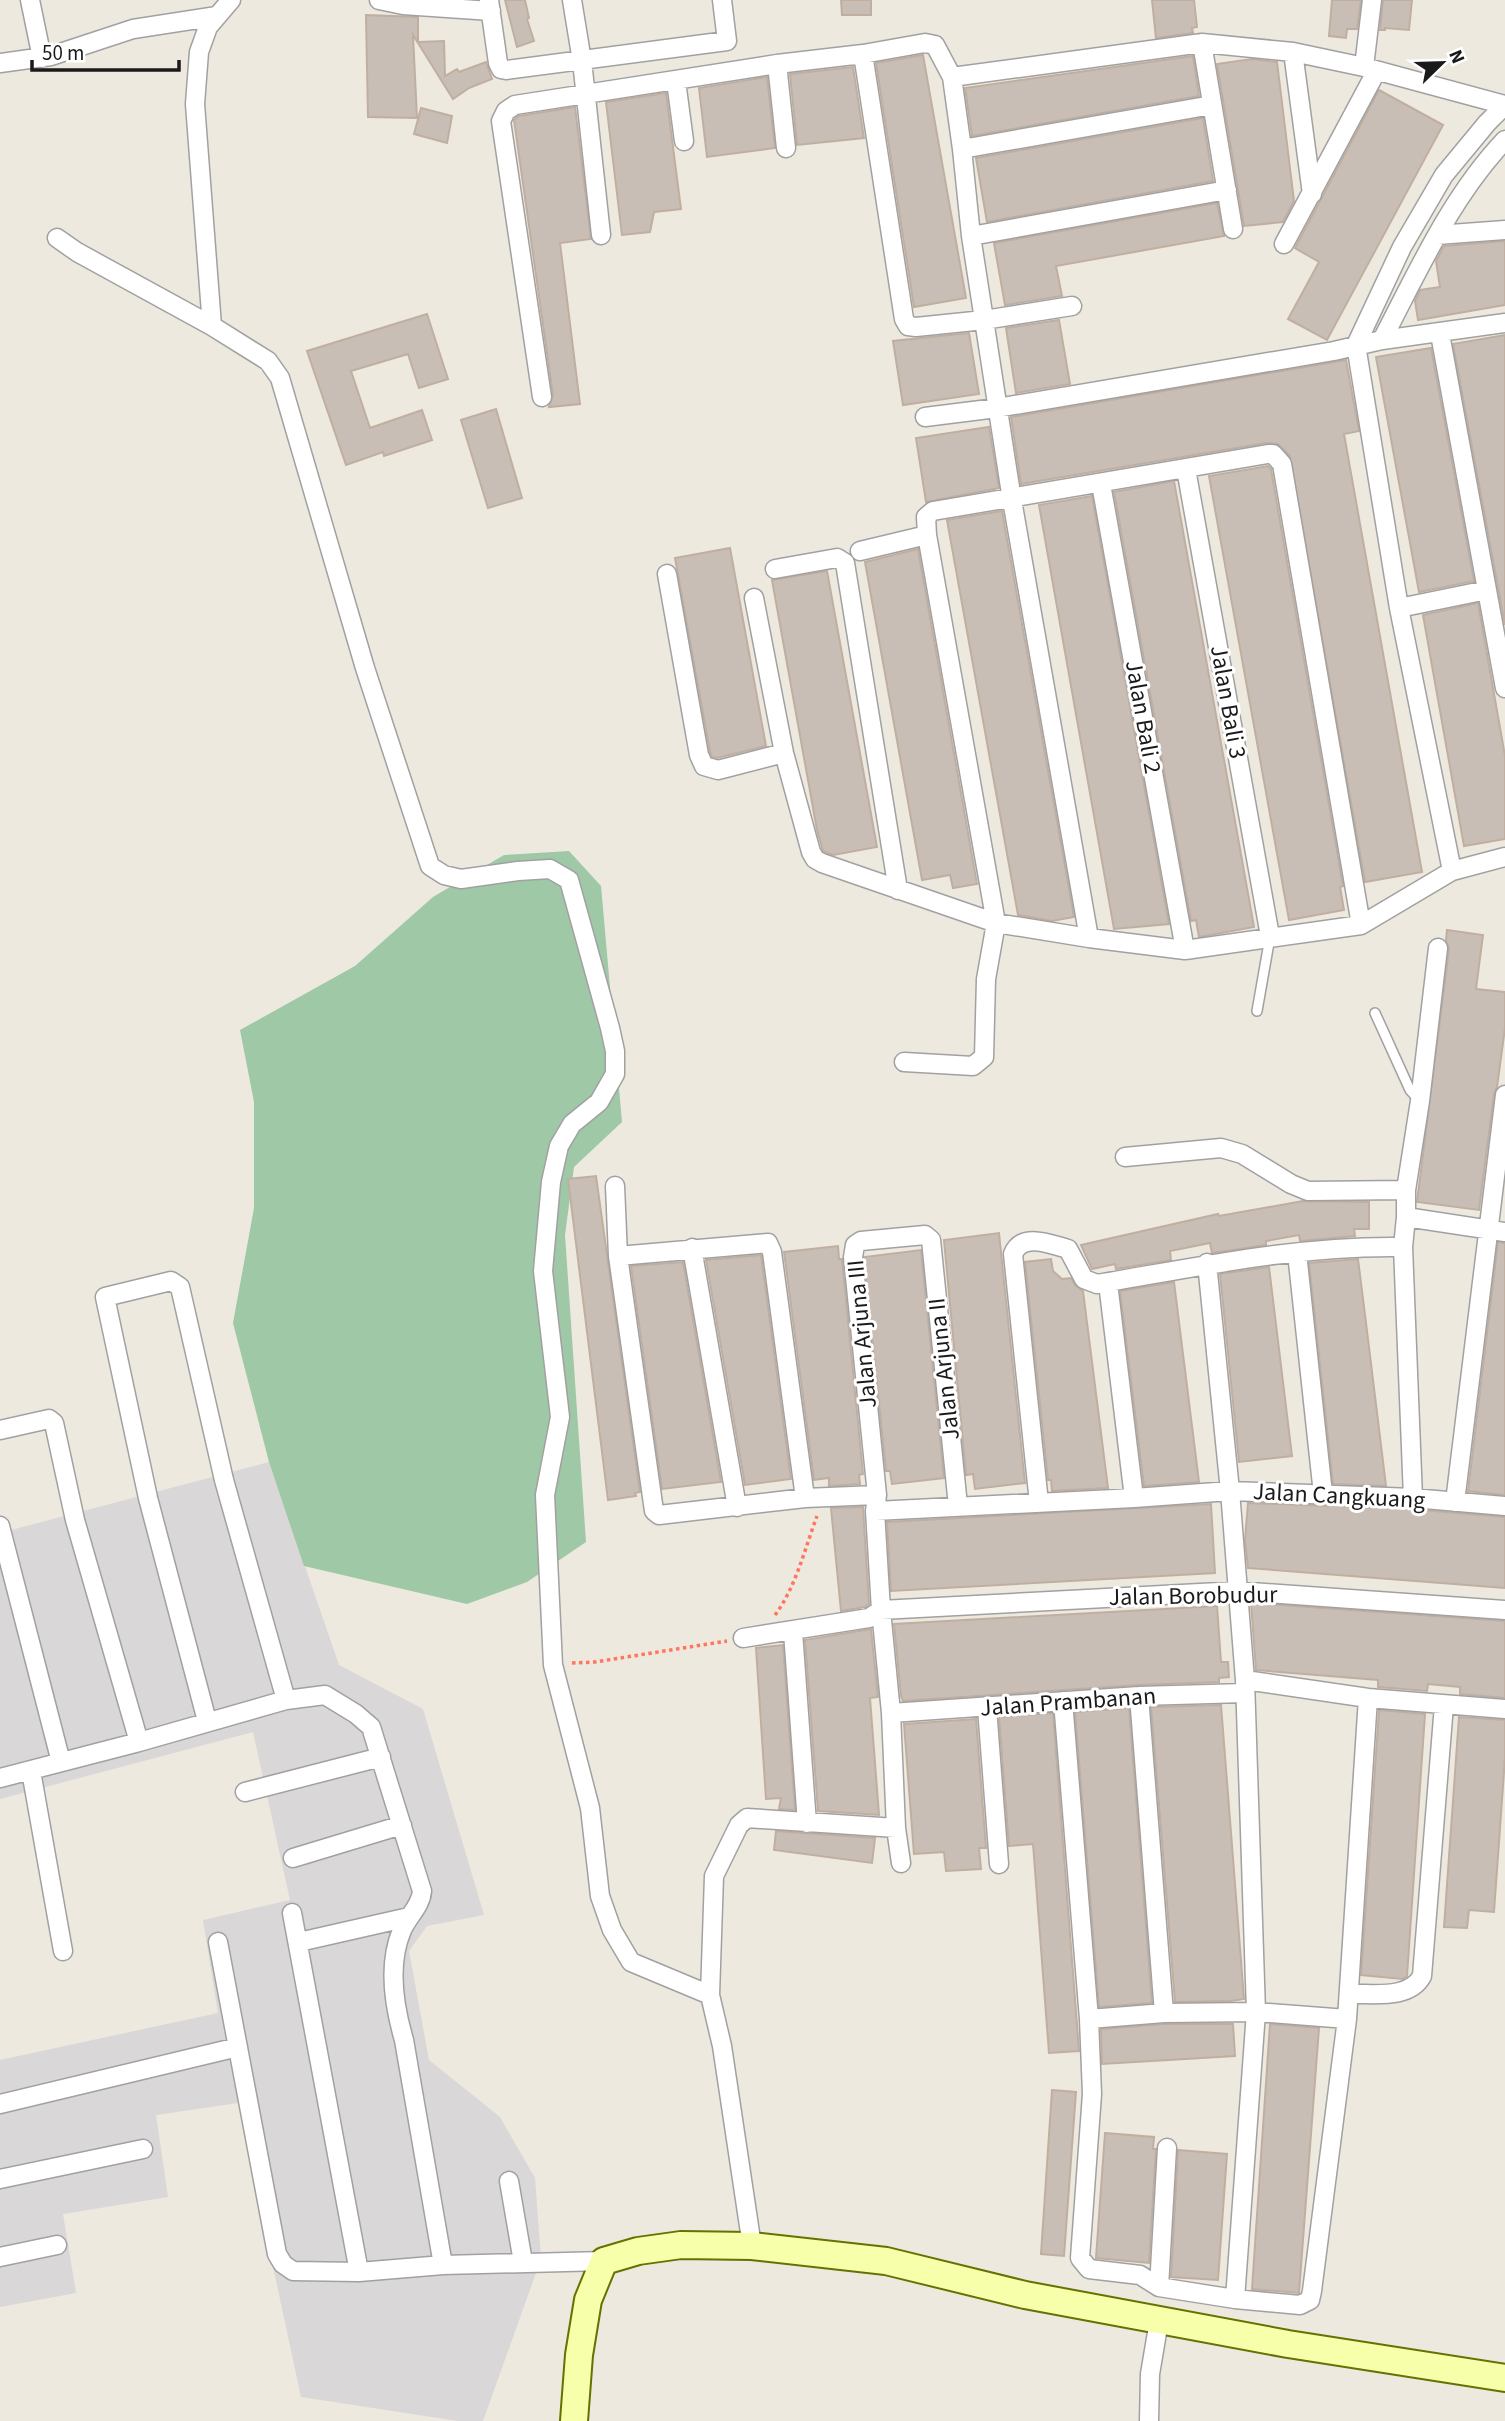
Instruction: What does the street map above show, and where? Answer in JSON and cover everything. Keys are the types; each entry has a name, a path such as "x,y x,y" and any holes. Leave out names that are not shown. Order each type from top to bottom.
{"street":[{"path":"30,0 42,58"},
{"path":"212,326 195,104 199,52 208,27 231,0"},
{"path":"379,0 402,5 490,6 501,69 727,41 722,0"},
{"path":"572,0 582,61 600,235"},
{"path":"1284,244 1312,194 1370,70 1372,0"},
{"path":"0,63 42,58 133,29 217,16"},
{"path":"542,397 501,121 506,111 515,105 931,43 939,51 952,77 971,236 997,408 1089,938"},
{"path":"952,77 1202,43 1293,52 1505,105"},
{"path":"1202,43 1233,229"},
{"path":"1293,52 1312,194"},
{"path":"863,54 904,319 908,326 984,320 1072,306"},
{"path":"777,64 786,148"},
{"path":"676,81 684,141"},
{"path":"962,149 1212,105"},
{"path":"1452,871 1399,608 1356,345 1402,247 1444,175 1505,105"},
{"path":"1382,340 1437,235 1467,188 1505,140"},
{"path":"971,236 1227,190"},
{"path":"1437,235 1505,230"},
{"path":"57,238 268,361 280,379 365,668 430,866 444,875 461,879 550,869 569,880 610,1028 615,1051 615,1074 599,1101 572,1125 559,1146 550,1194 543,1271 560,1417 545,1495 553,1664 590,1808 600,1896 612,1930 631,1962 710,1995"},
{"path":"925,417 997,408 1382,340 1505,323"},
{"path":"1440,334 1505,688"},
{"path":"904,1062 973,1066 984,1057 986,979 996,923 927,535 926,517 933,512 1273,454 1282,464 1361,925"},
{"name":"Jalan Bali 3","path":"1186,469 1270,936"},
{"name":"Jalan Bali 2","path":"1101,484 1185,950"},
{"path":"860,551 927,535"},
{"path":"775,569 837,558 845,563 898,890"},
{"path":"667,574 699,755 705,766 718,770 784,753"},
{"path":"1399,608 1487,590"},
{"path":"754,598 784,753 815,859 898,890 996,923 1185,950 1361,925 1452,871 1505,857"},
{"path":"1413,1498 1403,1247 1406,1190 1420,1101 1438,948"},
{"path":"1455,1502 1496,1231 1505,1095"},
{"path":"1125,1157 1222,1149 1242,1154 1291,1184 1308,1191 1406,1190"},
{"path":"615,1186 618,1256 654,1511 659,1516 823,1497 876,1503 958,1506 1133,1499 1230,1491 1207,1263"},
{"path":"1406,1217 1496,1231"},
{"name":"Jalan Arjuna III","path":"876,1503 853,1257 855,1245 861,1241 925,1235"},
{"name":"Jalan Arjuna II","path":"925,1235 931,1240 933,1249 958,1506"},
{"path":"1039,1503 1013,1254 1016,1246 1025,1241 1051,1243 1068,1249 1084,1279 1097,1284 1207,1263 1355,1247 1403,1247"},
{"path":"618,1256 768,1243 772,1252 805,1498"},
{"path":"692,1248 737,1507"},
{"path":"1297,1253 1323,1494"},
{"path":"207,1721 148,1498 105,1297 172,1281 180,1287 223,1480 286,1700"},
{"path":"1108,1283 1133,1499"},
{"path":"0,1430 49,1419 54,1423 75,1520 139,1742"},
{"name":"Jalan Cangkuang","path":"1235,2299 1256,2012 1245,1686 1230,1491 1413,1498 1505,1506"},
{"path":"876,1503 881,1610 901,1863"},
{"path":"0,1526 61,1762"},
{"name":"Jalan Borobudur","path":"743,1638 869,1618 881,1610 1238,1591 1505,1609"},
{"path":"793,1632 807,1823"},
{"name":"Jalan Prambanan","path":"891,1713 987,1708 1245,1686 1505,1709"},
{"path":"0,1778 286,1700 326,1695 371,1727 422,1891 421,1900 401,1932 394,1964 395,2005 404,2040 443,2265"},
{"path":"1139,1696 1164,2012"},
{"path":"1063,1701 1089,2019 1092,2094 1080,2258 1089,2269 1140,2275 1159,2287 1235,2299 1300,2305 1310,2300 1347,2020 1368,1698"},
{"path":"1349,1994 1406,1992 1417,1985 1422,1976 1444,1705"},
{"path":"987,1708 999,1864"},
{"path":"246,1792 381,1757"},
{"path":"31,1771 63,1951"},
{"path":"752,2246 722,2046 710,1995 714,1876 739,1825 747,1818 897,1828"},
{"path":"293,1858 402,1825"},
{"path":"292,1913 359,2272"},
{"path":"299,1942 409,1917"},
{"path":"218,1942 277,2254 283,2264 293,2271 359,2272 443,2265 604,2260 638,2251 681,2245 752,2246 886,2261 1025,2295 1159,2321 1505,2378"},
{"path":"1089,2019 1164,2012 1256,2012 1347,2020"},
{"path":"0,2104 238,2047"},
{"path":"1159,2287 1167,2148"},
{"path":"0,2179 144,2149"},
{"path":"509,2182 523,2262"},
{"path":"0,2257 57,2245"},
{"path":"575,2421 579,2355 588,2300 604,2260"},
{"path":"1149,2421 1150,2374 1159,2321"}],"lane":[{"path":"1257,1011 1270,936"},
{"path":"1375,1013 1410,1090 1420,1101"}],"path":[{"path":"774,1616 781,1607 798,1569 823,1497"},
{"path":"553,1664 595,1662 743,1638"}],"shaded area":[{"path":"269,1462 339,1665 423,1709 484,1915 427,1926 409,1951 429,2060 500,2117 535,2178 541,2259 483,2421 458,2421 301,2397 238,2103 156,2115 168,2197 63,2214 76,2293 0,2307 0,2060 218,2013 203,1920 290,1900 253,1732 0,1799 0,1533"}],"green space":[{"path":"569,851 601,886 622,1122 574,1167 565,1235 586,1542 527,1582 467,1604 304,1566 269,1462 233,1323 254,1208 254,1102 240,1030 355,966 433,897 504,855"}],"building":[{"path":"505,0 525,0 527,19 534,41 517,47"},
{"path":"841,0 871,0 871,15 842,15"},
{"path":"1152,0 1194,0 1197,27 1192,28 1193,33 1156,38"},
{"path":"1332,0 1361,0 1357,29 1347,29 1346,38 1329,36"},
{"path":"1383,0 1412,0 1409,30 1380,30"},
{"path":"366,15 418,17 418,42 444,41 445,76 457,69 459,72 486,62 492,79 469,88 453,99 413,35 417,118 368,117"},
{"path":"923,55 966,298 914,307 876,63"},
{"path":"1193,56 1199,96 972,136 965,88"},
{"path":"1252,59 1277,62 1294,201 1283,222 1244,226 1217,64"},
{"path":"853,67 864,138 797,145 790,74"},
{"path":"767,77 775,148 707,157 699,88"},
{"path":"1379,90 1443,125 1327,340 1288,319 1319,262 1295,248"},
{"path":"666,93 681,209 654,212 650,232 622,235 606,102"},
{"path":"575,107 591,239 560,243 580,404 549,407 553,395 514,120 519,116"},
{"path":"421,108 452,116 447,143 414,134"},
{"path":"1203,118 1213,181 987,222 976,158"},
{"path":"1217,203 1224,236 1056,266 1062,296 1005,305 994,243"},
{"path":"1505,241 1505,305 1418,320 1415,301 1420,290 1440,287 1436,261 1444,246"},
{"path":"427,314 448,379 419,388 408,354 351,371 370,428 422,410 432,440 384,456 383,452 346,465 307,351"},
{"path":"1059,320 1070,384 1016,393 1006,328"},
{"path":"969,333 979,394 903,405 893,341"},
{"path":"1505,335 1505,625 1453,344"},
{"path":"1431,348 1474,581 1419,592 1376,357"},
{"path":"1346,360 1359,431 1344,434 1422,872 1365,882 1290,456 1278,444 1266,443 1021,484 1011,417"},
{"path":"496,409 522,498 488,508 461,420"},
{"path":"989,427 999,488 926,502 916,438"},
{"path":"1268,466 1271,469 1343,886 1340,887 1344,910 1289,920 1209,476"},
{"path":"1174,481 1254,927 1199,937 1196,920 1191,921 1114,492"},
{"path":"1092,496 1169,924 1114,929 1039,505"},
{"path":"1002,511 1074,917 1052,921 1018,915 947,520"},
{"path":"730,548 766,746 717,758 712,757 710,752 675,558"},
{"path":"918,549 977,884 953,888 950,875 922,880 865,562"},
{"path":"827,571 877,847 833,855 823,851 817,830 772,580"},
{"path":"1478,603 1505,756 1505,839 1464,846 1423,615"},
{"path":"1447,930 1483,935 1476,989 1505,992 1505,1028 1479,1210 1417,1202 1449,949"},
{"path":"596,1176 640,1492 635,1493 636,1496 608,1500 568,1179"},
{"path":"1303,1201 1369,1202 1369,1229 1354,1229 1355,1236 1300,1241 1299,1235 1266,1241 1266,1245 1212,1253 1210,1243 1170,1251 1171,1260 1116,1269 1115,1264 1092,1269 1081,1245 1218,1214 1219,1216"},
{"path":"999,1233 1025,1483 975,1489 973,1474 966,1475 944,1240"},
{"path":"1498,1242 1505,1243 1505,1495 1468,1491"},
{"path":"838,1246 839,1259 842,1259 863,1474 859,1475 860,1484 829,1486 829,1478 814,1480 784,1252"},
{"path":"921,1250 944,1478 892,1484 890,1471 886,1471 864,1257"},
{"path":"761,1255 791,1479 745,1485 706,1260"},
{"path":"1051,1259 1053,1271 1062,1279 1071,1278 1083,1291 1108,1488 1052,1491 1051,1480 1048,1480 1025,1262"},
{"path":"1358,1259 1386,1486 1333,1484 1309,1263"},
{"path":"683,1262 721,1482 662,1489 631,1266"},
{"path":"1269,1267 1292,1456 1239,1462 1220,1274"},
{"path":"1174,1282 1199,1482 1144,1486 1120,1291"},
{"path":"1248,1503 1410,1509 1505,1517 1505,1588 1248,1568 1245,1540"},
{"path":"1211,1504 1215,1573 891,1591 887,1522"},
{"path":"863,1507 869,1604 841,1611 831,1508"},
{"path":"1251,1603 1505,1621 1505,1698 1460,1694 1460,1687 1428,1684 1427,1691 1378,1687 1378,1680 1256,1670"},
{"path":"1217,1606 1221,1662 1228,1662 1229,1677 1219,1678 1219,1682 903,1701 901,1696 894,1624"},
{"path":"871,1629 878,1697 870,1698 879,1815 818,1811 805,1640"},
{"path":"783,1645 795,1810 779,1809 781,1798 766,1799 756,1648"},
{"path":"1221,1705 1244,1999 1175,2002 1151,1707"},
{"path":"1129,1708 1152,2003 1099,2007 1075,1712"},
{"path":"1379,1710 1425,1714 1407,1976 1403,1979 1361,1975"},
{"path":"1053,1713 1079,2051 1049,2053 1033,1844 1009,1846 999,1717"},
{"path":"1459,1717 1505,1720 1505,1758 1494,1912 1469,1910 1467,1928 1444,1927"},
{"path":"976,1719 986,1848 979,1848 981,1869 946,1871 944,1852 914,1854 904,1724"},
{"path":"776,1831 875,1838 872,1863 774,1850"},
{"path":"1165,2024 1233,2024 1235,2056 1102,2064 1101,2029"},
{"path":"1270,2024 1319,2028 1299,2293 1252,2289"},
{"path":"1052,2090 1076,2092 1064,2256 1041,2254"},
{"path":"1105,2133 1154,2137 1153,2149 1156,2149 1149,2263 1096,2258"},
{"path":"1178,2150 1227,2154 1218,2280 1171,2277"}]}
